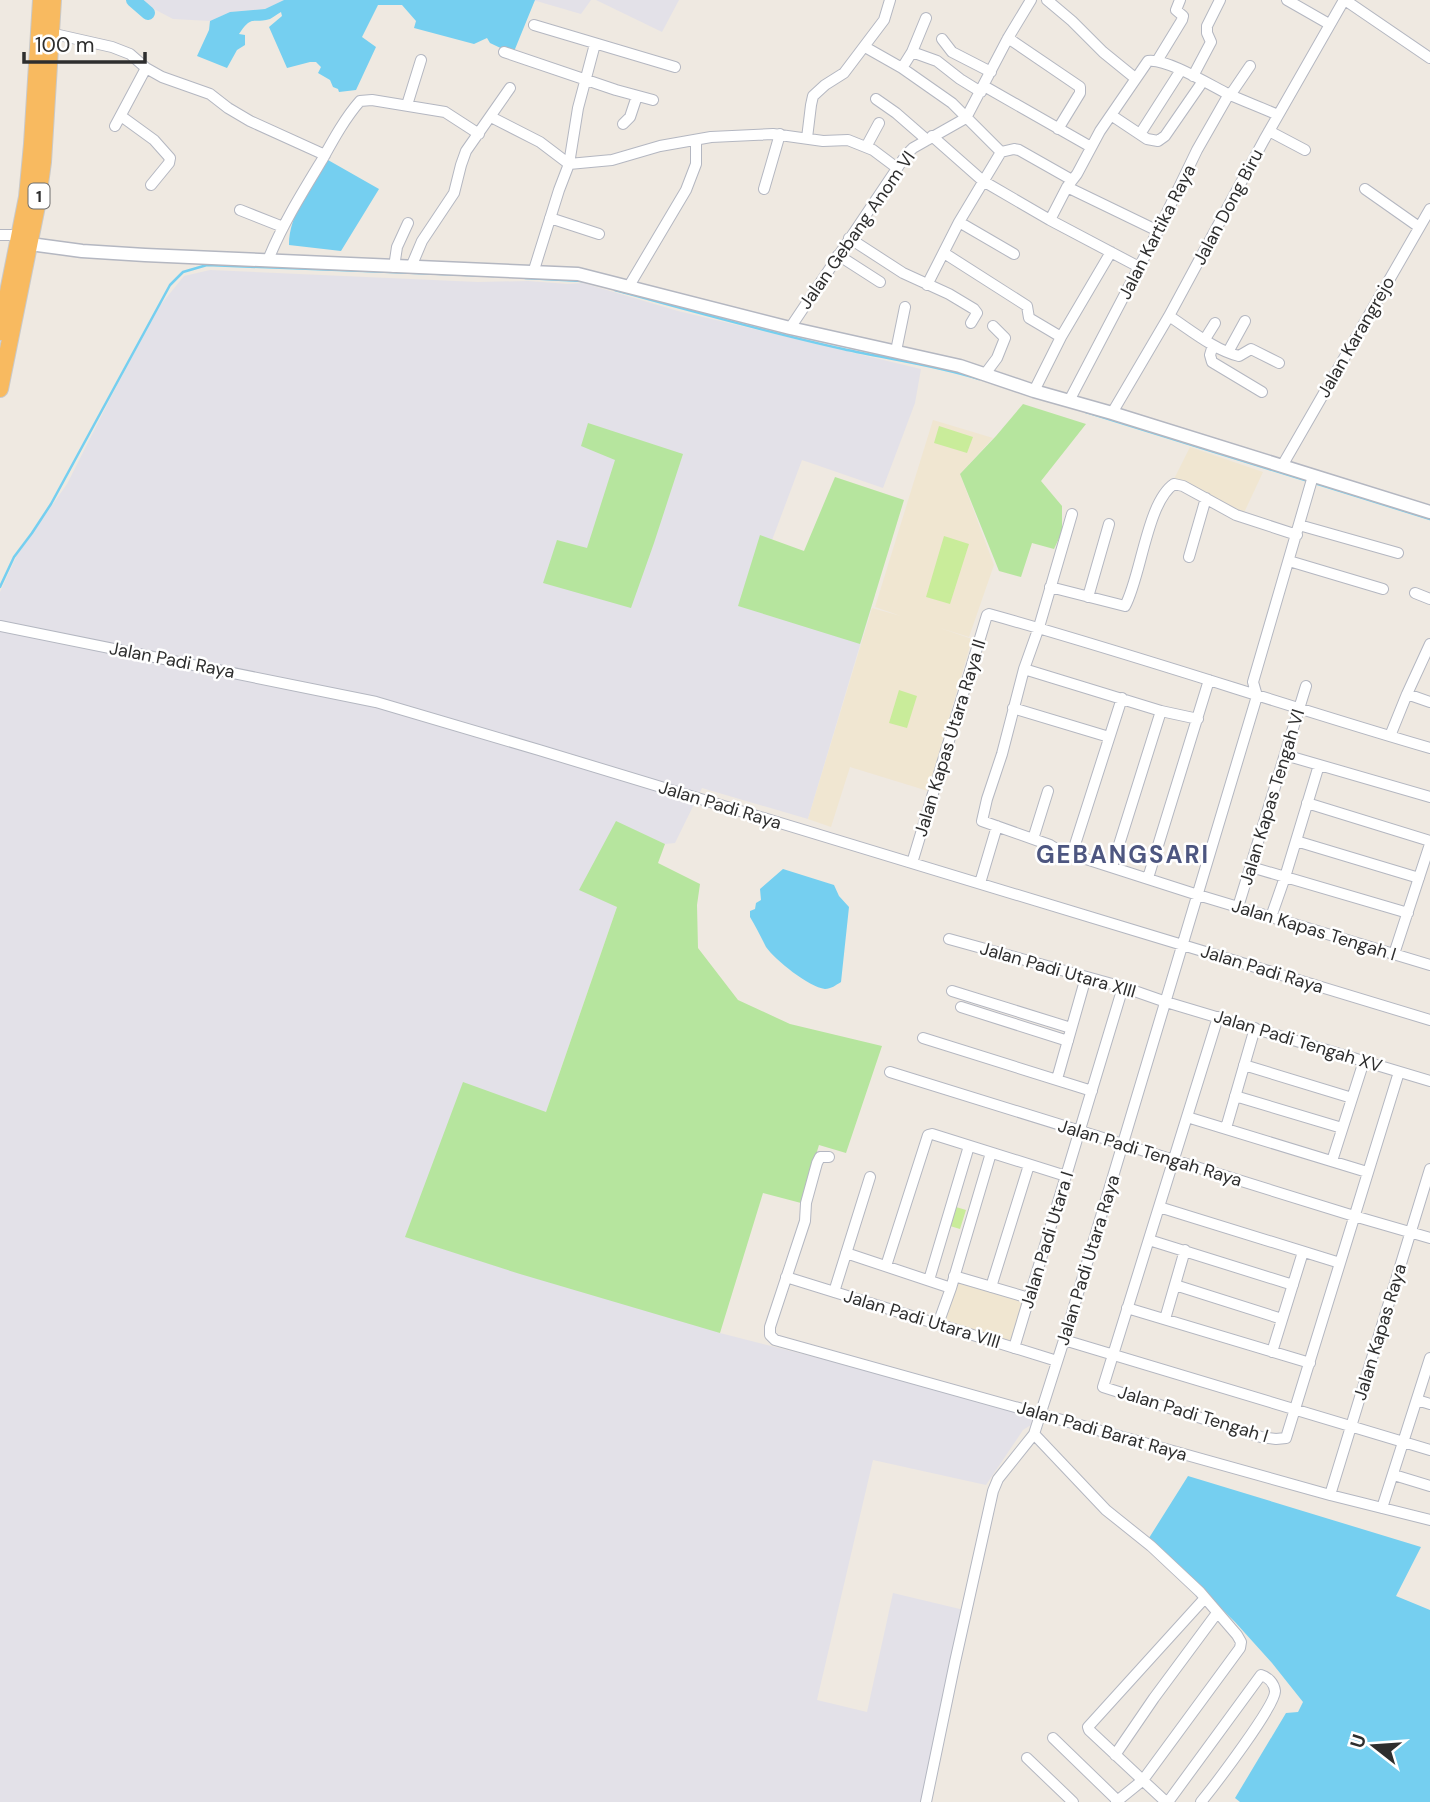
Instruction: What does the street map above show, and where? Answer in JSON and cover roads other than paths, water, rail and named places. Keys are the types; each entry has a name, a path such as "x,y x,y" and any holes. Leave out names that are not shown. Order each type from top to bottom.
{"highway":[{"name":"1","path":"0,332 6,276 25,239 41,0"},
{"name":"1","path":"0,389 25,239 43,162 53,0"}],"street":[{"path":"807,138 814,96 825,85 845,73 884,20 890,0"},
{"path":"967,118 1008,38 1031,0"},
{"path":"1047,0 1135,78"},
{"path":"1157,61 1182,20 1183,16 1176,10 1180,0"},
{"path":"1111,115 1140,134 1155,141 1162,139 1198,78 1211,42 1207,26 1220,0"},
{"path":"1287,0 1329,24"},
{"path":"1345,0 1430,58"},
{"name":"Jalan Dong Biru","path":"1112,413 1169,316 1329,24 1345,0"},
{"path":"902,68 926,18"},
{"path":"534,25 675,67"},
{"path":"50,33 112,47 130,54 146,68 169,80 210,94 224,106 250,121 325,155"},
{"path":"1008,38 1080,87 1080,93 1059,128"},
{"path":"942,39 952,52 991,72"},
{"path":"533,273 569,164 585,79 595,44"},
{"path":"865,47 902,68 952,103 1001,152"},
{"path":"504,52 653,100"},
{"path":"912,52 937,61 960,79 1059,128 1091,147"},
{"path":"407,105 421,60"},
{"path":"1050,220 1091,147 1146,62 1157,61 1181,70 1278,115"},
{"name":"Jalan Kartika Raya","path":"1069,401 1197,150 1229,94 1250,66"},
{"path":"116,126 146,68"},
{"path":"1140,134 1181,70"},
{"path":"411,267 422,241 454,193 463,157 510,88"},
{"path":"623,124 630,117 637,96"},
{"path":"876,99 983,180 1050,220 1139,267"},
{"path":"268,260 283,227 341,128 360,101 407,105 448,114 479,134"},
{"path":"121,116 154,140 170,158 151,185"},
{"path":"491,117 540,142 569,164 612,160 660,146 711,137 780,134 823,141 848,140 873,150 897,168"},
{"name":"Jalan Gebang Anom VI","path":"790,328 913,148 967,118"},
{"path":"866,147 879,123"},
{"path":"1269,131 1305,150"},
{"path":"764,189 780,134"},
{"path":"629,286 686,190 696,164 696,141"},
{"path":"927,285 959,222 1001,152 1019,150 1070,184 1158,231"},
{"path":"1365,189 1419,227"},
{"name":"Jalan Karangrejo","path":"1282,466 1430,209"},
{"path":"240,210 283,227"},
{"path":"550,218 599,234"},
{"path":"959,222 1014,254"},
{"path":"394,267 397,247 408,223"},
{"path":"0,235 82,251 578,274 790,328 960,366 1282,466 1312,481 1430,512"},
{"path":"849,239 903,273 949,294 976,311 971,323"},
{"path":"1034,391 1061,337 1111,252"},
{"path":"944,253 1027,306 1030,318 1061,337"},
{"path":"838,255 880,282"},
{"path":"896,351 905,307"},
{"path":"1169,316 1228,352 1239,356 1248,349 1253,349 1279,363"},
{"path":"1228,352 1245,321"},
{"path":"1215,323 1209,342 1212,362 1262,392"},
{"path":"985,374 997,359 1004,342 1004,336 993,326"},
{"name":"Jalan Padi Utara Raya","path":"1038,1422 1257,696 1253,682 1312,481"},
{"path":"1050,587 1122,607 1126,604 1154,514 1168,488 1174,484 1236,515 1398,553"},
{"path":"1189,557 1206,498"},
{"path":"1072,514 1013,708 1110,737"},
{"path":"1088,597 1108,524"},
{"path":"1289,561 1383,589"},
{"path":"1415,593 1430,599"},
{"name":"Jalan Kapas Utara Raya II","path":"912,863 988,614 1039,627"},
{"name":"Jalan Padi Raya","path":"0,626 368,700 1430,1020"},
{"path":"1039,627 1430,748"},
{"path":"1390,737 1430,644"},
{"path":"1024,669 1161,711 1198,719"},
{"path":"1148,878 1209,680"},
{"name":"Jalan Kapas Tengah VI","path":"1238,907 1306,686"},
{"path":"1407,694 1430,702"},
{"path":"1072,854 1122,698"},
{"name":"Jalan Kapas Tengah I","path":"1013,708 983,822 1058,850 1198,895 1430,965"},
{"path":"1112,867 1161,711"},
{"path":"1285,755 1430,797"},
{"path":"1271,917 1286,877 1319,765"},
{"path":"1033,839 1048,791"},
{"path":"1307,803 1430,843 1394,954"},
{"path":"980,883 998,827"},
{"path":"1296,841 1419,878"},
{"path":"1251,867 1408,913"},
{"name":"Jalan Padi Utara XIII","path":"949,939 1124,987 1166,1002"},
{"path":"1057,1079 1086,977"},
{"name":"Jalan Padi Utara I","path":"1014,1348 1124,987"},
{"path":"953,991 1072,1028"},
{"name":"Jalan Padi Tengah XV","path":"1166,1002 1430,1081"},
{"path":"961,1007 1068,1041"},
{"path":"1013,1023 1017,1011"},
{"path":"1113,1354 1218,1017"},
{"path":"1226,1128 1255,1028"},
{"path":"923,1038 1092,1091"},
{"path":"1332,1161 1364,1061"},
{"path":"1244,1065 1352,1098"},
{"name":"Jalan Padi Tengah Raya","path":"890,1072 1430,1238"},
{"path":"1296,1410 1399,1072"},
{"path":"1235,1096 1342,1128"},
{"path":"1187,1117 1367,1172"},
{"path":"886,1266 928,1135 1066,1176"},
{"path":"929,1280 969,1146"},
{"path":"938,1324 991,1153"},
{"path":"786,1277 805,1221 806,1203 817,1163 820,1157 829,1157"},
{"path":"991,1287 1029,1165"},
{"name":"Jalan Kapas Raya","path":"1330,1496 1430,1169"},
{"path":"834,1292 870,1177"},
{"path":"1159,1207 1340,1263"},
{"path":"1149,1240 1293,1284"},
{"path":"1165,1320 1185,1250"},
{"path":"1272,1352 1303,1252"},
{"path":"846,1253 951,1288"},
{"path":"954,1276 1029,1298"},
{"name":"Jalan Padi Utara VIII","path":"786,1277 1057,1361"},
{"name":"Jalan Padi Barat Raya","path":"786,1277 770,1327 769,1335 775,1340 1038,1422 1430,1520"},
{"path":"1175,1285 1282,1319"},
{"path":"1128,1308 1310,1363"},
{"name":"Jalan Padi Tengah I","path":"1064,1340 1430,1450"},
{"name":"Jalan Padi Tengah I","path":"1113,1354 1103,1387 1248,1433 1276,1440 1286,1438 1296,1410"},
{"path":"1382,1508 1430,1358"},
{"path":"1417,1400 1430,1404"},
{"path":"928,1801 993,1491 1038,1422 1106,1510 1151,1546 1205,1598 1241,1642 1240,1648 1143,1780 1117,1802 1053,1738"},
{"path":"1394,1475 1430,1486"},
{"path":"1204,1801 1274,1699 1272,1683 1266,1676 1261,1675 1167,1802 1089,1730 1088,1726 1205,1598"},
{"path":"1115,1755 1217,1613"},
{"path":"1027,1758 1073,1802"}],"water":[{"path":"284,0 535,0 513,54 490,43 487,38 474,44 414,28 416,21 402,5 378,5 362,37 376,47 356,90 339,92 330,80 318,73 321,67 316,62 287,68 269,27 282,16 281,12 270,19 247,24 239,34 245,35 245,45 237,50 227,68 197,56 209,30 210,21 230,12 265,9"},
{"path":"328,160 379,189 341,251 289,245 297,211"},
{"path":"783,869 834,885 849,907 841,982 831,988 818,987 784,965 766,947 750,917 750,911 755,909 756,903 761,900 760,889"},
{"path":"1188,1476 1421,1547 1396,1596 1430,1610 1430,1802 1240,1802 1235,1798 1286,1713 1298,1712 1303,1702 1235,1622 1149,1538"}],"waterway":[{"path":"133,0 148,13"},
{"path":"0,587 14,557 51,504 170,285 183,272 207,265 494,276"},
{"path":"525,278 582,281"},
{"path":"615,290 786,336 979,379"},
{"path":"1086,412 1430,519"}],"district":[{"name":"GEBANGSARI","path":"1123,854"}]}
